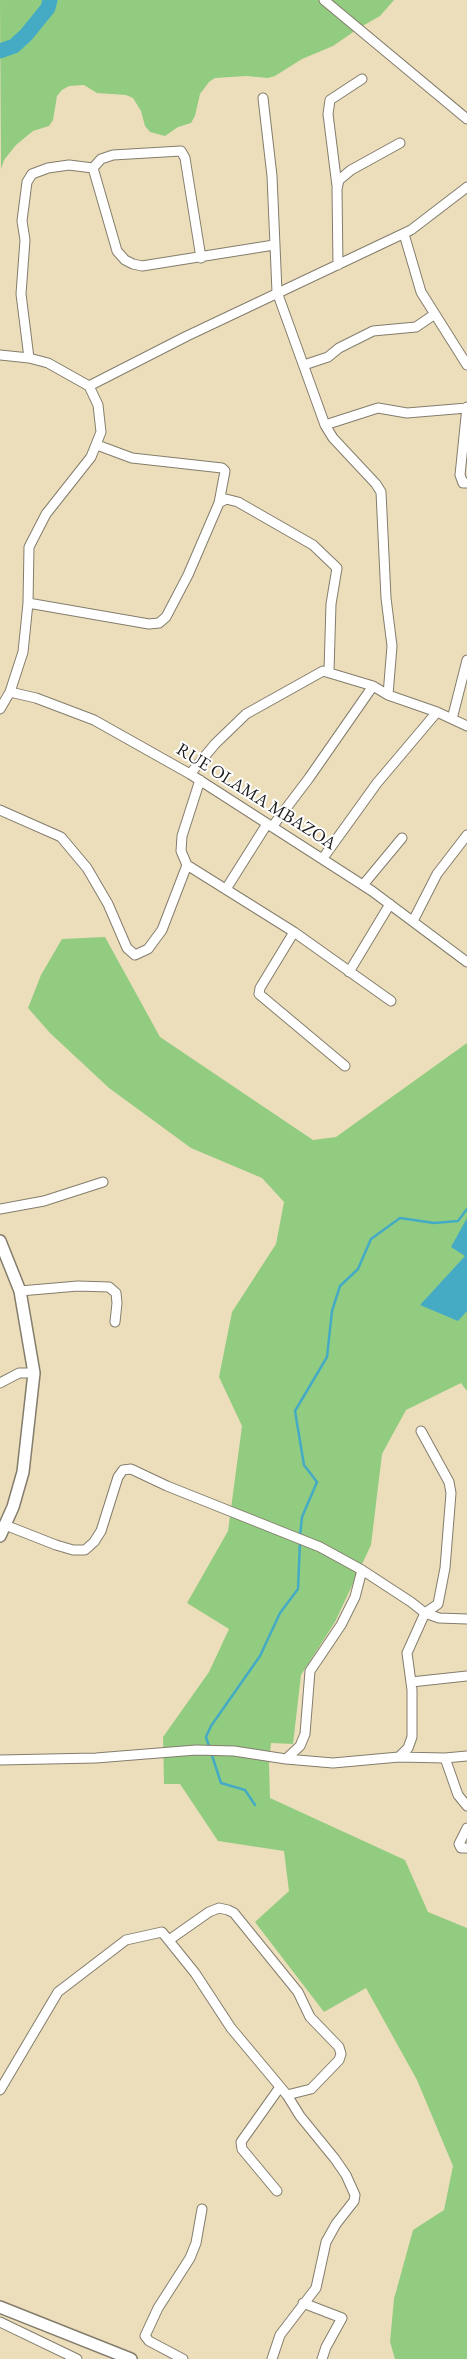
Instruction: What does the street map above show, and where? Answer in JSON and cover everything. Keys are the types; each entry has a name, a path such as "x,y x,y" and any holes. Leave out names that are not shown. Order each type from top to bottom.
{"main road":[{"path":"0,1241 20,1291 34,1374 24,1472 13,1507 0,1536"},
{"path":"0,2307 131,2359"}],"street":[{"path":"324,0 467,119"},
{"path":"338,265 337,189 328,114 330,100 362,79"},
{"path":"263,98 272,176 277,292 325,425 333,438 376,484 381,492 386,598 392,646 388,695"},
{"path":"337,189 339,180 343,175 400,143"},
{"path":"93,168 101,158 113,155 181,151 185,158 201,258"},
{"path":"29,358 21,294 25,240 22,221 27,182 32,174 48,168 68,165 93,168"},
{"path":"93,168 117,251 125,260 142,266 201,258 274,244"},
{"path":"89,386 277,292 404,234 464,190"},
{"path":"404,234 422,292 464,357 467,365"},
{"path":"304,365 328,356 347,343 372,331 416,327 435,314"},
{"path":"0,355 29,358 48,363 89,386 98,405 101,419 101,437 91,457 46,514 29,547 28,603 23,652 10,692 0,710"},
{"path":"325,425 378,408 407,413 467,407 460,475 463,483 467,483"},
{"path":"28,603 149,624 159,623 166,618 188,576 219,503 226,471 222,468 132,458 97,445"},
{"path":"219,503 226,499 238,502 313,545 337,568 331,604 329,671"},
{"path":"452,719 467,660"},
{"path":"190,774 215,744 246,714 317,673 329,671 373,686 388,695 437,712 467,726"},
{"path":"226,889 270,825 310,778 373,686"},
{"name":"RUE OLAMA MBAZOA","path":"10,692 36,698 94,720 190,774 324,858 390,904 467,962"},
{"path":"324,858 377,783 437,712"},
{"path":"200,780 182,836 181,852 187,865 294,932 391,1001"},
{"path":"0,810 61,837 87,868 108,904 127,948 135,955 148,949 162,930 187,865"},
{"path":"413,921 437,874 467,835"},
{"path":"363,885 402,838"},
{"path":"349,972 390,904"},
{"path":"294,932 260,988 259,994 345,1066"},
{"path":"0,1209 44,1201 103,1182"},
{"path":"20,1291 78,1286 109,1287 116,1293 118,1303 115,1322"},
{"path":"0,1383 19,1373 34,1374"},
{"path":"399,1757 408,1748 412,1737 411,1682 407,1654 425,1613 438,1604 445,1568 451,1494 449,1482 421,1431"},
{"path":"5,1525 56,1545 73,1550 84,1550 94,1542 101,1531 118,1477 122,1470 131,1469 167,1486 320,1547 362,1570 425,1613 439,1618 467,1619"},
{"path":"286,1759 300,1746 305,1734 310,1671 341,1625 355,1597 362,1570"},
{"path":"411,1682 467,1676"},
{"path":"0,1760 96,1758 196,1750 234,1751 286,1759 333,1763 399,1757 445,1758 467,1756"},
{"path":"445,1758 458,1795 467,1806"},
{"path":"467,1828 459,1844 461,1848 467,1848"},
{"path":"169,1940 209,1912 220,1908 228,1910 234,1914 298,1992 310,2017 338,2047 341,2054 339,2060 311,2089 288,2095"},
{"path":"0,2090 58,1992 126,1940 140,1938 160,1931 195,1973 231,2028 288,2095 300,2116 346,2175 355,2195 354,2201 330,2234 316,2288 280,2336 272,2359"},
{"path":"277,2191 242,2149 241,2142 280,2087"},
{"path":"183,2359 149,2341 145,2336 158,2308 190,2258 196,2243 202,2209"},
{"path":"303,2303 342,2318 326,2347 322,2359"},
{"path":"0,2322 77,2359"}],"green space":[{"path":"0,0 394,0 380,16 333,46 302,59 275,76 268,78 246,76 215,78 209,82 200,94 195,116 191,123 178,127 165,136 150,132 145,126 141,111 133,98 126,95 97,93 84,85 69,86 57,96 53,120 49,126 33,131 16,145 4,160 1,169"},
{"path":"105,937 160,1037 313,1140 336,1137 467,1043 467,1391 461,1383 406,1410 382,1454 371,1545 335,1622 301,1675 293,1744 271,1743 269,1765 270,1798 405,1860 428,1912 467,1928 467,2359 395,2359 390,2342 394,2299 413,2230 444,2210 453,2166 417,2080 366,1988 324,2012 255,1922 289,1891 284,1851 218,1841 180,1784 164,1784 163,1737 209,1672 229,1629 187,1603 228,1531 242,1426 219,1377 232,1312 276,1244 284,1202 262,1178 191,1148 109,1088 50,1033 28,1008 41,975 62,939"}],"water":[{"path":"467,1218 467,1311 458,1321 420,1305 465,1256 451,1247"}],"waterway":[{"path":"0,51 14,46 26,35 48,8 50,0"},
{"path":"300,1536 302,1517 317,1482 304,1465 295,1411 327,1357 332,1311 340,1286 358,1269 371,1239 400,1218 434,1223 458,1221 467,1209"},
{"path":"255,1805 245,1790 221,1783 206,1737 211,1726 260,1656 280,1613 298,1589 300,1542"}]}
